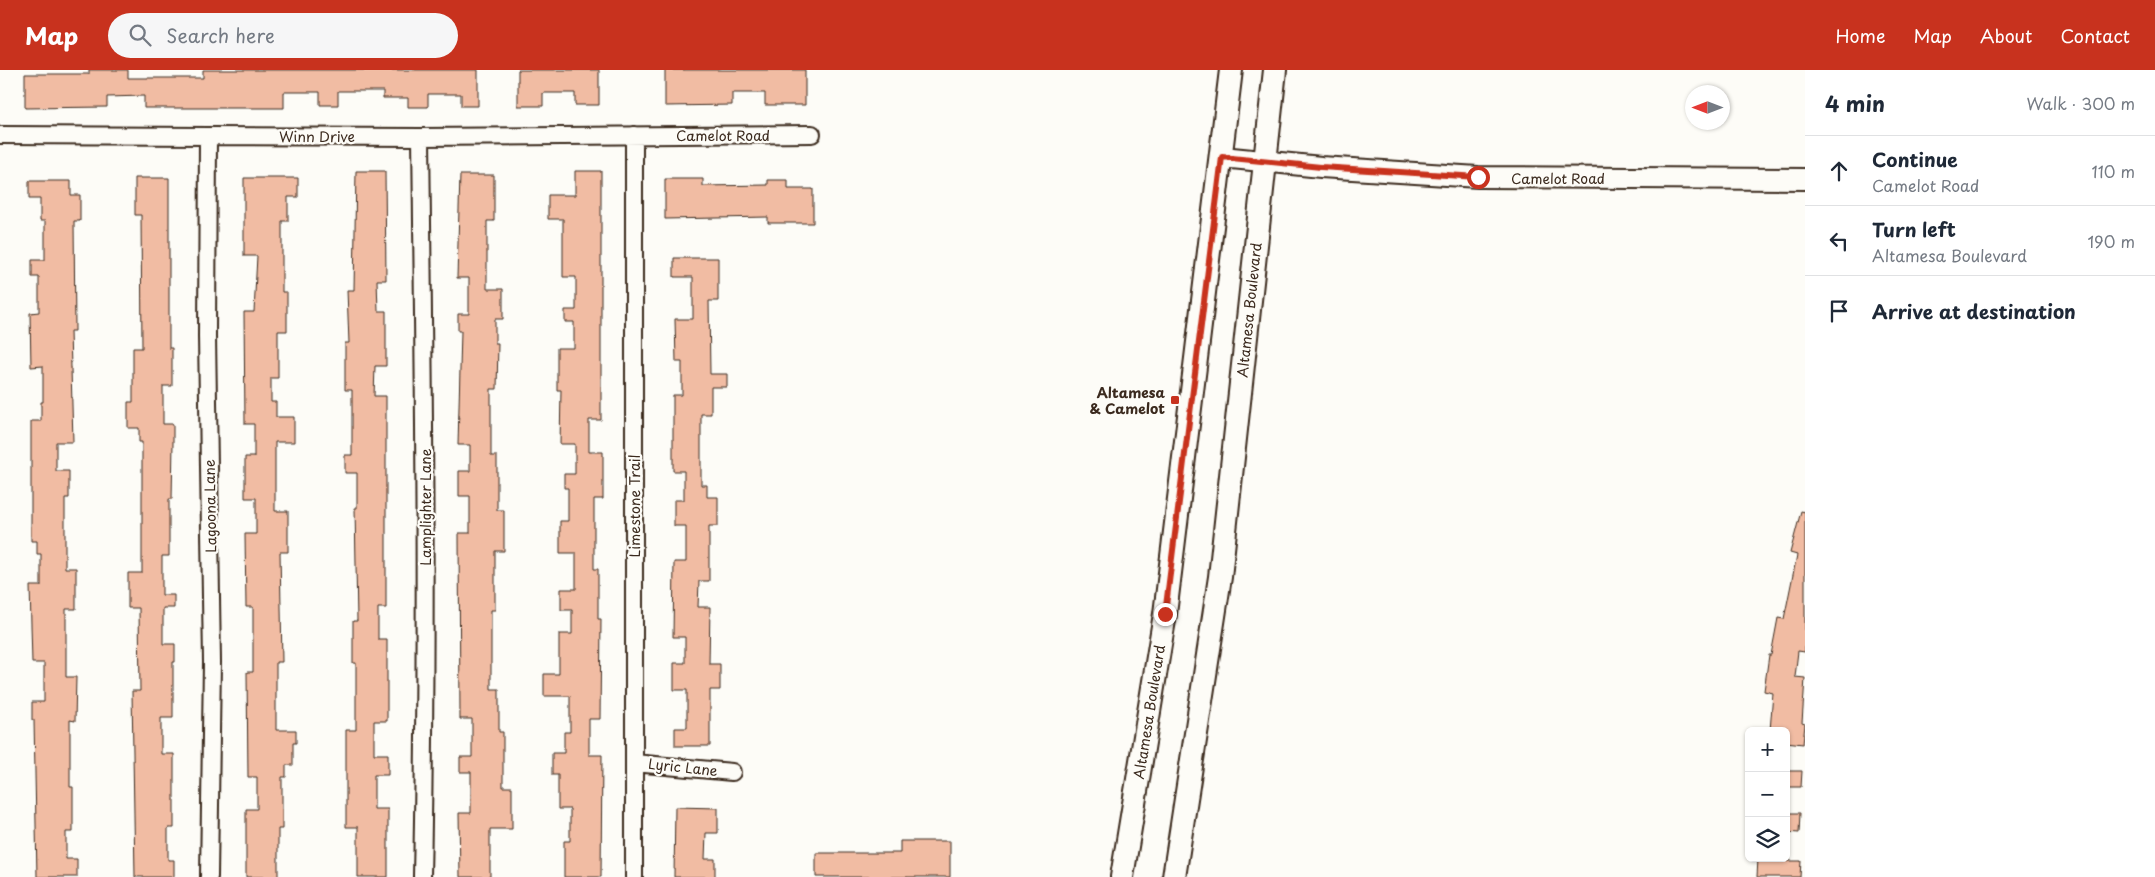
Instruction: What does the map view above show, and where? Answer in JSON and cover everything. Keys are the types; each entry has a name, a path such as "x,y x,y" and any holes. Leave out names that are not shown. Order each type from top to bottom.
{"main road":[{"name":"Altamesa Boulevard","path":"1122,877 1165,614 1222,157 1231,70"},
{"name":"Altamesa Boulevard","path":"1174,877 1220,577 1275,70"}],"street":[{"name":"Winn Drive","path":"0,134 208,136 634,135"},
{"name":"Camelot Road","path":"634,135 812,134"},
{"name":"Limestone Trail","path":"634,135 634,877"},
{"name":"Lagoona Lane","path":"208,136 207,336 212,662 209,877"},
{"name":"Lamplighter Lane","path":"421,136 424,431 422,877"},
{"name":"Camelot Road","path":"1222,157 1264,162 1478,177 1805,179"},
{"name":"Lyric Lane","path":"634,763 732,772"}],"building":[{"path":"89,70 128,70 128,78 203,78 203,70 478,70 478,106 461,106 461,94 428,94 428,107 408,107 408,98 383,98 383,91 338,91 338,105 320,105 320,92 284,92 284,108 144,108 144,96 107,97 107,107 25,108 25,74 89,74"},
{"path":"518,70 599,70 599,105 575,105 575,93 543,93 543,106 518,106"},
{"path":"665,70 805,70 805,105 765,105 765,93 732,93 732,105 665,106"},
{"path":"356,171 385,171 386,280 377,280 378,311 386,311 386,366 375,366 374,396 386,396 386,608 378,608 378,639 387,639 387,721 374,721 374,754 388,754 388,775 374,775 374,809 388,809 388,877 358,877 358,827 346,827 346,730 356,730 356,663 353,663 353,621 357,621 355,508 357,508 357,473 345,473 345,455 352,455 352,390 345,390 345,343 349,343 347,290 354,290"},
{"path":"575,171 601,171 601,420 589,420 589,452 603,452 603,499 594,499 594,569 598,569 598,619 601,619 600,719 589,719 589,755 602,755 601,877 564,877 564,841 570,841 570,809 558,809 558,775 552,775 552,753 564,753 564,732 570,732 570,696 544,696 544,674 559,674 559,634 572,634 572,610 561,610 561,589 576,589 576,553 560,553 560,521 568,521 568,488 564,488 564,474 575,474 575,444 560,444 561,390 557,390 557,348 574,348 574,322 565,322 565,310 576,310 576,277 563,277 563,219 548,219 548,195 575,195"},
{"path":"460,175 494,175 494,221 487,221 487,289 503,289 503,319 495,319 495,343 498,343 497,389 491,389 491,456 497,456 497,510 504,510 504,551 495,551 495,610 491,610 491,689 499,689 499,732 503,732 503,787 512,787 512,829 490,829 490,877 460,877 459,813 471,813 471,772 460,772 460,757 472,757 472,719 460,719 459,533 470,533 470,496 459,496 459,471 470,471 470,445 458,445 461,331 458,331 458,314 469,314 469,278 457,278"},
{"path":"135,178 169,178 169,348 172,348 172,386 163,386 163,424 173,424 173,442 172,499 169,499 169,556 162,556 162,595 174,595 174,608 163,608 163,644 175,644 175,662 173,662 173,718 161,718 161,754 174,754 174,828 168,828 168,860 174,860 174,877 135,877 132,691 140,691 139,608 128,608 128,573 142,573 142,442 139,442 139,428 128,428 128,402 133,402 133,348 142,348 141,215 135,215"},
{"path":"244,178 298,178 298,197 288,197 288,221 282,221 282,292 287,292 287,331 278,331 278,378 271,378 271,402 276,402 276,417 294,417 294,442 275,442 275,511 288,511 288,552 280,552 282,662 276,662 276,730 296,730 296,743 293,743 293,765 286,765 286,777 282,777 282,829 278,829 278,877 246,877 246,809 257,809 257,777 248,777 247,672 253,672 253,607 246,607 245,534 256,534 256,498 245,498 245,457 254,457 254,424 245,424 244,312 254,312 257,256 244,256"},
{"path":"665,179 703,179 703,186 768,185 768,180 788,180 788,189 813,189 813,223 768,223 768,217 665,219"},
{"path":"29,181 71,181 71,195 80,195 80,221 74,221 75,331 70,331 73,442 56,442 56,471 69,471 69,498 65,498 65,568 76,568 76,609 66,609 66,677 76,677 75,721 70,720 70,787 73,787 73,832 66,832 66,859 77,859 77,877 37,877 32,702 44,702 44,663 32,663 30,586 41,586 41,554 37,554 37,541 31,541 31,421 41,421 43,366 31,367 30,313 39,312 39,277 32,277 32,260 45,260 45,221 40,221 40,199 29,199"},
{"path":"674,258 718,258 718,301 709,301 710,374 727,374 727,387 711,387 711,414 701,414 701,485 707,485 707,497 718,497 718,526 709,526 709,581 699,581 698,607 710,607 709,664 720,664 720,690 710,690 710,746 675,746 675,728 687,728 687,690 674,690 674,663 685,663 685,637 673,637 674,562 686,562 686,526 674,526 674,500 684,500 684,471 673,471 673,395 682,395 682,362 676,362 675,319 693,319 693,277 674,277"},
{"path":"1801,511 1805,512 1805,652 1798,651 1795,677 1805,678 1802,723 1805,724 1803,744 1790,742 1790,727 1770,727 1773,693 1764,691 1769,655 1771,655 1778,618 1784,619 1797,555 1790,553"},
{"path":"1790,771 1802,771 1801,787 1790,787"},
{"path":"675,807 718,808 718,833 706,833 705,859 715,859 715,877 674,877"},
{"path":"1790,813 1800,813 1799,833 1790,832"},
{"path":"900,841 950,841 950,877 816,877 816,853 900,853"},
{"path":"1801,861 1800,877 1757,877 1758,862"}],"place":[{"name":"Altamesa & Camelot","path":"1175,400"}],"route":[{"path":"1165,614 1222,157 1321,167 1478,177"}]}
